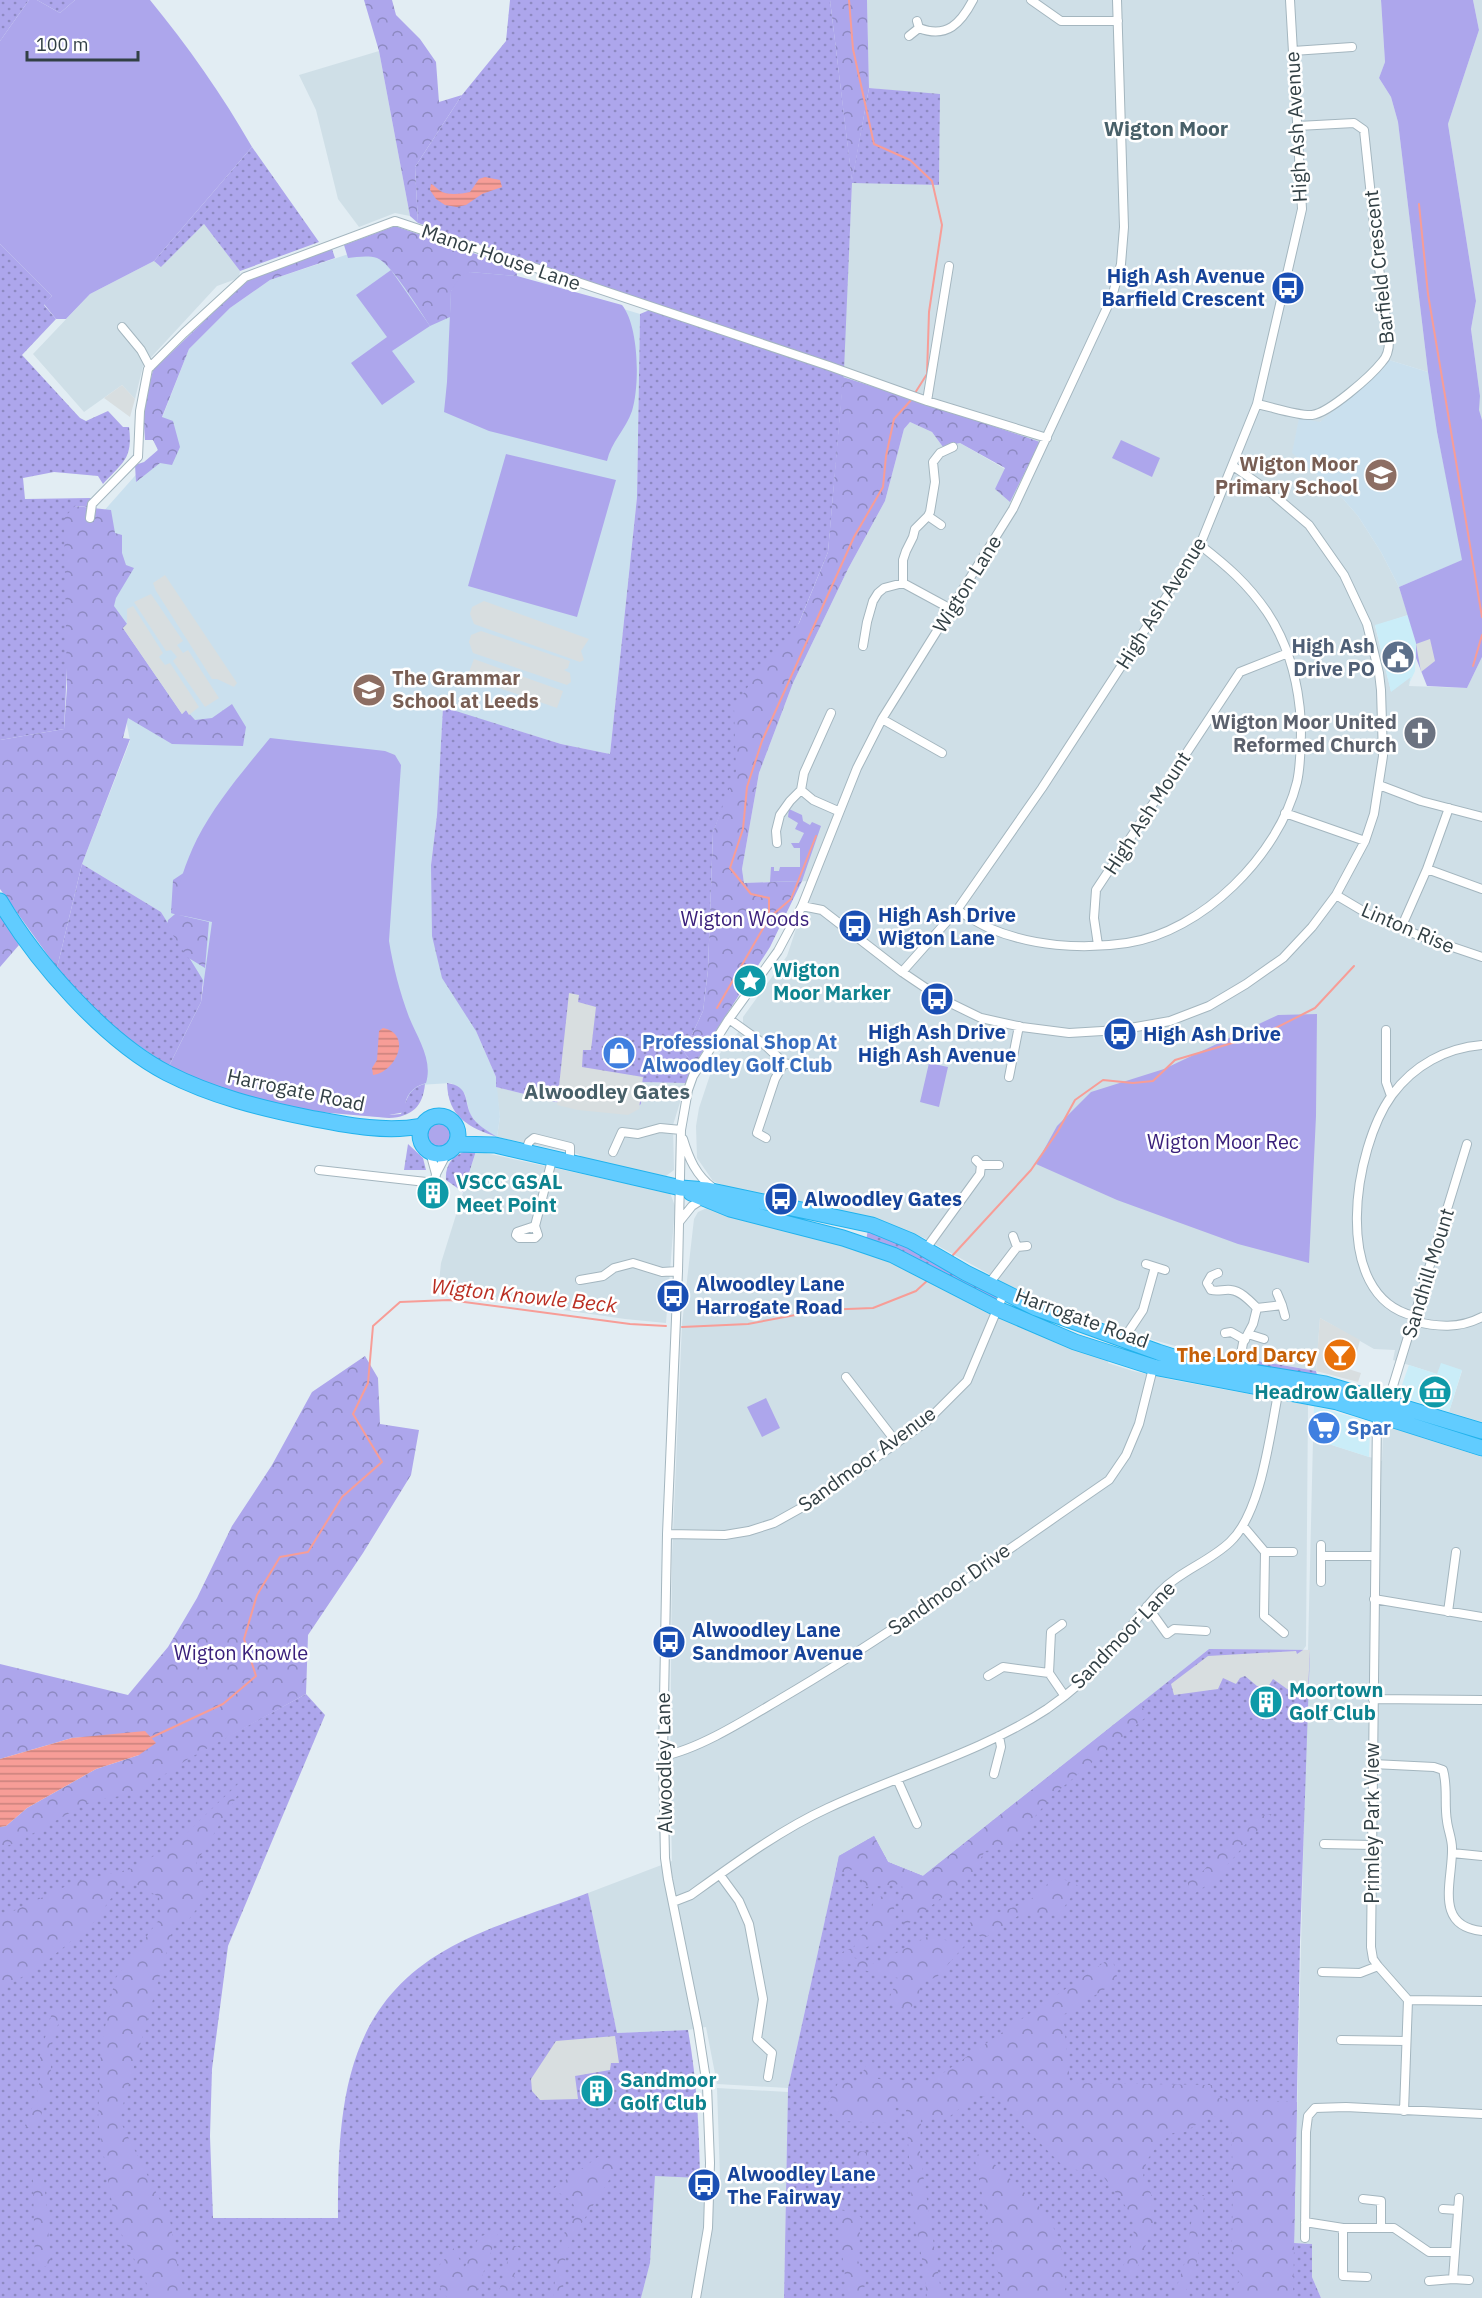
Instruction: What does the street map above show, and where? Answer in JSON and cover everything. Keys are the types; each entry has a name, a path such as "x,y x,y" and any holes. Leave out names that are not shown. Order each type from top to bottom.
{"highway":[{"name":"Harrogate Road","path":"0,901 63,986 98,1023 128,1047 166,1072 220,1096 277,1112 375,1128 424,1140"},
{"path":"438,1116 450,1119 457,1127 458,1133 452,1148 442,1154 424,1140 426,1121 438,1116"},
{"name":"Harrogate Road","path":"457,1127 495,1145 552,1160 681,1188 725,1194 893,1255 998,1309 1075,1342 1153,1367 1279,1389 1337,1402 1482,1448"},
{"name":"Harrogate Road","path":"452,1148 495,1145"},
{"name":"Harrogate Road","path":"681,1188 703,1199 768,1211 850,1220 872,1225 1036,1308 1158,1352 1186,1361 1325,1384 1482,1431"},
{"path":"850,1220 862,1230 862,1236 855,1242"},
{"path":"1325,1384 1326,1391 1367,1406 1377,1415"},
{"path":"1417,1411 1423,1420 1448,1428 1452,1432 1451,1438"}],"street":[{"path":"909,36 918,25 934,31 953,28 960,22 973,0"},
{"path":"1031,0 1061,21 1118,21"},
{"name":"Wigton Lane","path":"681,1188 681,1130 684,1105 693,1076 729,1019 778,951 802,906 838,811 882,718 1013,509 1112,297 1121,264 1124,227 1117,0"},
{"name":"High Ash Avenue","path":"902,972 957,910 1041,788 1200,545 1233,466 1257,404 1302,209 1290,0"},
{"path":"1293,51 1352,47"},
{"name":"Barfield Crescent","path":"1257,404 1309,416 1321,414 1349,393 1383,362 1389,352 1364,129 1354,123 1298,126"},
{"name":"Manor House Lane","path":"150,367 245,277 395,221 927,401 1047,438"},
{"path":"927,401 950,266"},
{"path":"90,518 92,504 138,457 140,411 150,367 141,350 122,327"},
{"path":"903,583 906,551 915,528 928,516 935,482 933,462 940,453 953,447"},
{"path":"802,906 822,910 902,972 942,999 981,1018 1069,1033 1119,1030 1170,1021 1209,1006 1283,958 1312,927 1336,895 1365,841 1374,814 1383,756 1379,673 1366,624 1344,575 1309,525 1269,491 1233,466"},
{"path":"928,516 941,525"},
{"path":"957,910 987,927 1016,937 1055,945 1128,943 1165,932 1198,914 1223,896 1242,878 1263,852 1285,813 1297,783 1301,740 1300,696 1288,652 1268,613 1236,573 1200,545"},
{"path":"863,646 873,601 878,592 884,588 903,583 951,609"},
{"name":"High Ash Mount","path":"1098,945 1094,918 1096,890 1240,672 1288,652"},
{"path":"777,843 776,831 780,815 801,790 804,773 831,713"},
{"path":"882,718 942,753"},
{"path":"1379,785 1421,801 1482,817"},
{"path":"801,790 813,800 838,811"},
{"path":"1401,928 1427,869 1449,808"},
{"path":"1285,813 1365,841"},
{"path":"1427,869 1482,889"},
{"name":"Linton Rise","path":"1336,895 1373,917 1482,957"},
{"path":"729,1019 765,1045 783,1063 794,1065"},
{"path":"1009,1077 1019,1026"},
{"path":"1386,1030 1386,1082 1391,1096"},
{"path":"1482,1045 1455,1049 1429,1061 1391,1096 1366,1150 1359,1177 1356,1203 1357,1229 1364,1268 1372,1284 1394,1308 1441,1327 1467,1323 1482,1317"},
{"path":"766,1138 757,1133 775,1079 783,1063"},
{"path":"612,1152 622,1132 638,1134 660,1128 681,1130"},
{"name":"Wigton Lane","path":"681,1130 691,1164 702,1180 725,1194"},
{"path":"525,1153 534,1138 565,1144 572,1152 570,1164"},
{"path":"424,1140 436,1178"},
{"name":"Sandhill Mount","path":"1389,1402 1467,1144"},
{"path":"434,1194 436,1178 452,1148"},
{"path":"535,1226 552,1160"},
{"path":"925,1250 980,1174 979,1163 999,1165"},
{"path":"319,1170 436,1178"},
{"name":"Alwoodley Lane","path":"681,1188 666,1534 663,1756 665,1857 707,2086 710,2163 708,2228 696,2298"},
{"path":"680,1222 692,1206 703,1199"},
{"path":"1013,1236 1017,1247"},
{"path":"988,1285 1017,1247 1027,1246"},
{"path":"580,1280 603,1276 614,1268 633,1263 662,1272 678,1271"},
{"path":"1146,1264 1166,1270"},
{"path":"1123,1340 1143,1310 1155,1267"},
{"path":"1218,1273 1211,1276 1207,1283 1211,1290 1241,1292 1253,1303 1282,1305"},
{"name":"Sandmoor Avenue","path":"666,1534 725,1534 749,1531 774,1523 817,1499 897,1443 926,1422 967,1381 1004,1293"},
{"path":"1277,1293 1285,1316"},
{"path":"1238,1370 1253,1324 1253,1303"},
{"path":"1225,1333 1231,1332 1264,1339"},
{"name":"Sandmoor Drive","path":"663,1756 677,1753 766,1708 846,1660 1109,1480 1126,1455 1139,1424 1158,1352"},
{"path":"846,1377 897,1443"},
{"name":"Sandmoor Lane","path":"673,1902 690,1895 799,1823 828,1808 999,1736 1022,1724 1087,1677 1162,1590 1231,1542 1243,1526 1251,1509 1264,1464 1279,1389"},
{"name":"Primley Park View","path":"1377,1415 1371,1947 1373,1959 1408,2000"},
{"path":"1243,1526 1265,1552 1264,1616 1284,1633"},
{"path":"1321,1545 1321,1582"},
{"path":"1265,1552 1293,1552"},
{"path":"1448,1612 1456,1552"},
{"path":"1321,1556 1375,1556"},
{"path":"1374,1599 1482,1617"},
{"path":"1147,1606 1167,1634 1174,1629 1206,1631"},
{"path":"1062,1624 1051,1632 1049,1673 1064,1695"},
{"path":"988,1676 1003,1667 1049,1673"},
{"path":"1373,1699 1482,1700"},
{"path":"1326,1715 1373,1714"},
{"path":"994,1774 1001,1747 999,1736"},
{"path":"1373,1764 1434,1767 1443,1770 1447,1783 1446,1815 1452,1853 1447,1895 1449,1905 1460,1923 1482,1931"},
{"path":"897,1779 917,1824"},
{"path":"1324,1844 1373,1845"},
{"path":"1452,1853 1482,1856"},
{"path":"720,1875 739,1901 748,1924 764,1999 757,2039 772,2053 768,2076"},
{"path":"1322,1972 1360,1973 1378,1966"},
{"path":"1404,2111 1408,2000 1482,2001"},
{"path":"1341,2040 1406,2041"},
{"path":"1305,2238 1306,2132 1308,2116 1315,2108 1346,2107 1482,2114"},
{"path":"1453,2280 1459,2198"},
{"path":"1363,2199 1381,2201 1381,2227"},
{"path":"1443,2209 1458,2210"},
{"path":"1305,2222 1343,2228 1394,2229 1429,2252 1455,2252"},
{"path":"1343,2228 1343,2276 1367,2277"},
{"path":"1429,2281 1469,2280"}],"shaded area":[{"path":"867,0 1381,0 1385,62 1379,78 1391,97 1398,122 1428,372 1389,360 1382,370 1328,417 1314,423 1313,471 1337,492 1358,516 1381,552 1399,587 1408,615 1375,626 1391,691 1411,676 1409,686 1467,688 1482,657 1482,1422 1449,1412 1462,1371 1437,1374 1393,1360 1395,1350 1374,1349 1320,1318 1316,1371 1250,1359 1231,1360 1190,1350 1146,1338 1012,1287 924,1238 878,1219 725,1186 713,1181 697,1158 696,1126 699,1108 714,1063 728,1041 737,1034 743,1023 743,1017 787,956 812,881 744,883 742,869 759,773 793,683 848,569 885,501 904,429 910,422 932,432 943,447 960,443 1005,469 1039,442 843,377 852,182 939,185 940,95 869,88"},
{"path":"1473,0 1482,0 1482,420 1478,410 1480,396 1471,329 1476,301 1448,124 1479,30"},
{"path":"379,51 410,216 395,213 359,227 338,199 316,110 299,75"},
{"path":"485,177 500,180 502,187 482,194 466,205 457,207 445,205 436,199 430,190 431,184 446,193 470,192 479,179"},
{"path":"204,224 240,271 239,278 217,286 143,366 135,399 122,385 84,412 33,354 90,294 154,261 161,267"},
{"name":"The Grammar School at Leeds","path":"394,239 640,314 637,497 610,754 561,744 443,708 437,815 431,865 476,1031 496,1077 500,1117 497,1137 480,1127 470,1114 465,1094 451,1083 419,1085 389,1118 275,1106 161,912 82,864 130,741 117,672 102,513 157,451 162,418 189,349 230,308 270,280"},
{"name":"Wigton Moor Primary School","path":"1389,360 1428,372 1437,432 1463,560 1399,587 1381,552 1358,516 1337,492 1292,453 1299,418 1320,422 1382,370"},
{"path":"122,385 135,399 130,417 104,398"},
{"path":"165,575 237,683 234,687 212,679 156,591 153,583"},
{"path":"151,594 183,641 177,645 183,653 188,650 219,698 205,707 173,661 177,657 171,650 166,651 134,602"},
{"path":"484,601 589,639 581,651 584,660 580,662 474,624 470,614 472,607"},
{"path":"133,606 163,653 159,657 165,665 170,663 199,707 189,715 186,710 182,714 123,628 127,624 127,609"},
{"path":"1408,615 1416,643 1415,671 1408,686 1411,677 1391,692 1375,625"},
{"path":"481,631 570,661 568,668 564,670 570,673 571,682 567,685 473,653 469,642 471,635"},
{"path":"1430,639 1435,661 1421,672 1416,644"},
{"path":"474,659 563,691 557,708 467,677"},
{"path":"569,993 579,995 578,1002 596,1007 591,1050 583,1050 582,1067 643,1077 639,1109 628,1115 578,1110 557,1105"},
{"path":"383,1028 397,1037 398,1053 388,1067 373,1075 372,1068 377,1060 379,1031"},
{"path":"642,1082 686,1083 673,1125 674,1170 666,1176 586,1161 578,1154 497,1137 500,1117 496,1087 580,1108"},
{"path":"476,1151 670,1193 675,1206 666,1323 438,1292 441,1263"},
{"path":"709,1207 892,1258 1109,1358 1108,1363 1173,1380 1308,1405 1306,1646 1303,1650 1209,1649 923,1876 888,1862 839,1856 788,2088 717,2084 706,2027 617,2033 588,1893 672,1861 670,1781 672,1557 682,1324 694,1219 698,1212"},
{"name":"The Lord Darcy","path":"1320,1318 1360,1340 1355,1360 1344,1358 1342,1367 1361,1373 1358,1382 1316,1371"},
{"path":"1441,1363 1462,1370 1449,1412 1398,1396 1409,1365 1437,1374"},
{"path":"1314,1406 1366,1423 1370,1431 1369,1457 1313,1439"},
{"path":"1390,1427 1482,1457 1482,2298 1321,2298 1312,2277 1311,2244 1294,2243 1313,1439 1382,1461 1383,1432"},
{"path":"1303,1650 1310,1650 1308,1690 1299,1689 1297,1696 1273,1679 1268,1687 1257,1686 1245,1676 1240,1678 1236,1684 1223,1678 1218,1689 1174,1695 1171,1684 1208,1656 1296,1651 1297,1654"},
{"path":"145,1731 156,1743 139,1755 96,1769 27,1808 6,1826 0,1827 0,1759 72,1738"},
{"path":"615,2036 619,2063 611,2063 610,2070 575,2076 578,2099 540,2100 532,2091 531,2079 556,2041"},
{"path":"717,2088 788,2092 784,2298 641,2298 650,2263 655,2175 720,2178"}],"green space":[{"path":"0,0 29,0 0,41"},
{"path":"29,0 37,0 60,13 75,0 150,0 204,71 252,147 154,261 90,294 66,319 56,319 44,304 52,296 0,244 0,41"},
{"path":"37,0 75,0 60,13"},
{"path":"364,0 392,0 396,15 420,39 436,62 439,102 462,95 415,167 418,223 410,216 379,51"},
{"path":"510,0 830,0 852,180 869,88 940,94 939,185 852,183 844,371 828,552 713,832 708,970 703,1011 684,1052 694,1065 686,1083 642,1082 641,1104 630,1112 580,1108 496,1087 496,1077 476,1031 442,978 432,936 431,865 437,815 443,707 561,744 610,754 637,497 640,314 659,306 418,223 415,167 462,95 506,41"},
{"path":"830,0 867,0 869,88 852,182"},
{"path":"1381,0 1473,0 1479,30 1448,124 1476,301 1471,329 1482,420 1482,657 1467,688 1427,686 1416,658 1416,643 1399,587 1462,560 1437,432 1428,372 1398,122 1391,97 1379,78 1385,62"},
{"path":"252,147 319,242 240,271 204,224 161,267 154,261"},
{"path":"395,226 516,268 517,276 470,272 451,291 450,317 430,326 405,288 383,262 377,258 362,256 348,258 344,245"},
{"path":"0,244 52,296 44,305 56,319 22,355 80,418 86,421 108,411 123,427 129,427 130,438 125,459 103,484 98,476 54,472 23,478 25,499 91,498 87,507 75,506 64,729 0,740"},
{"path":"332,249 335,258 270,280 230,308 189,349 162,417 173,421 180,447 172,465 160,463 136,482 135,465 144,462 158,450 153,440 145,440 143,410 153,370 246,281"},
{"path":"391,270 430,326 392,351 415,382 382,405 351,363 387,337 356,295"},
{"path":"470,272 517,276 622,305 628,315 635,341 637,372 635,400 632,411 607,461 489,431 444,412 451,291 461,275"},
{"name":"Wigton Woods","path":"843,377 1040,442 1010,502 995,489 1005,468 960,443 943,447 932,432 910,422 904,429 885,501 848,569 793,683 759,773 742,869 744,883 802,881 770,947 694,1065 684,1052 703,1011 708,970 713,832 736,771 734,708 751,682 749,676 770,661 799,623 828,552"},
{"path":"1121,440 1160,458 1152,477 1112,458"},
{"path":"506,454 616,480 577,617 468,586"},
{"path":"75,506 111,510 115,533 122,535 122,553 126,565 134,568 116,598 114,606 127,624 123,628 182,714 186,710 195,720 212,718 232,704 246,727 243,746 172,744 128,718 123,738 130,739 82,864 57,968 0,889 0,740 64,729 67,687 64,518"},
{"path":"270,738 385,751 395,755 401,765 389,941 403,999 426,1058 428,1074 426,1083 416,1087 410,1093 405,1112 389,1115 389,1118 295,1110 218,1089 169,1066 201,1002 212,922 171,913 179,885 193,848 213,812"},
{"path":"789,809 802,815 803,821 810,825 812,822 821,826 802,881 770,882 771,867 774,867 774,871 779,871 780,867 800,867 800,848 794,848 791,843 799,843 804,833 795,829 798,823 788,817"},
{"path":"200,862 212,920 179,915 209,922 205,968 187,957 167,926 168,920 175,914 171,913 173,880"},
{"path":"82,864 161,912 203,980 201,1002 169,1066 94,1010 57,968"},
{"path":"0,915 19,945 0,967"},
{"name":"Wigton Moor Rec","path":"1317,1014 1316,1116 1309,1263 1238,1244 1117,1200 1036,1164 1057,1126 1091,1092 1164,1069 1278,1015"},
{"path":"929,1063 948,1067 939,1107 920,1102"},
{"path":"447,1083 463,1091 473,1119 497,1137 461,1119 451,1104"},
{"path":"425,1084 422,1098 415,1109 410,1113 389,1118 389,1115 401,1114 407,1099 415,1088"},
{"path":"439,1122 448,1126 452,1135 448,1144 439,1148 430,1144 426,1135 430,1126"},
{"path":"408,1144 423,1158 426,1170 404,1170"},
{"path":"466,1151 476,1151 463,1192 446,1180 446,1175 450,1162"},
{"path":"868,1229 882,1233 997,1296 996,1299 992,1301 866,1241"},
{"name":"Wigton Knowle","path":"365,1356 378,1378 380,1424 419,1430 411,1475 363,1553 308,1635 306,1694 188,1759 135,1794 93,1800 21,1840 0,1849 0,1827 6,1826 27,1808 96,1769 139,1755 101,1736 72,1738 0,1759 0,1664 128,1695 168,1647 197,1598 232,1526 272,1465 312,1392"},
{"path":"1246,1359 1316,1371 1317,1375 1249,1365"},
{"path":"766,1398 780,1428 762,1437 747,1407"},
{"name":"Moortown Golf Club","path":"1209,1649 1310,1650 1300,1942 1294,2243 1312,2244 1312,2277 1321,2298 784,2298 788,2088 839,1856 874,1836 888,1862 923,1876"},
{"path":"306,1694 325,1715 228,1946 212,2069 210,2136 213,2218 338,2218 340,2140 345,2102 353,2067 366,2033 384,2003 410,1975 460,1942 588,1893 617,2033 688,2030 694,2067 700,2178 655,2176 650,2263 641,2298 0,2298 0,1840 168,1743 188,1758"},
{"path":"1141,1703 1146,1717 1052,1796 1009,1848 985,1851 971,1875 904,1927 902,1884 866,1887 856,1868 835,1876 839,1856 874,1836 888,1862 923,1876"},
{"path":"239,1783 242,1788 196,1863 208,1894 189,1919 175,1922 119,2119 170,2220 178,2270 187,2298 154,2298 115,2221 98,2121 101,2047 115,1979 161,1917 159,1897 136,1884 121,1885 93,1923 42,1965 0,1990 0,1915 3,1916 75,1882 131,1869 175,1844"},
{"path":"1272,1814 1214,1880 1191,1896 1187,1880 1203,1871 1254,1817"},
{"path":"1056,1876 1079,1886 1060,1913 1018,1916 983,1939 966,1924 1028,1902"},
{"path":"893,1896 896,1929 851,1957 875,1964 929,1936 965,1945 937,1977 920,1981 919,1997 909,2010 888,2001 898,1978 863,1970 833,1956 854,1947 866,1929 875,1897"},
{"path":"1112,1957 1118,1981 1063,2015 1070,2083 1212,2085 1214,2098 1297,2102 1293,2298 1233,2298 1234,2288 1243,2277 1235,2265 1232,2242 1231,2119 1209,2116 1185,2132 1173,2133 1158,2145 1147,2160 1143,2176 1154,2201 1154,2223 1134,2277 1122,2269 1133,2239 1132,2219 1103,2176 1064,2167 1024,2127 1002,2097 975,2096 949,2117 921,2118 920,2154 942,2298 927,2298 912,2205 906,2109 894,2107 893,2123 838,2121 826,2107 839,2081 859,2081 870,2056 878,2079 930,2082"},
{"path":"54,2005 63,2010 50,2048 49,2092 36,2130 25,2126 37,2095 41,2073 40,2056"},
{"path":"857,2151 867,2152 866,2186 858,2184"},
{"path":"984,2154 1049,2216 1061,2247 1066,2286 1063,2298 1000,2298 1000,2282 974,2155"},
{"path":"598,2157 619,2161 578,2228 567,2251 562,2298 553,2298 563,2235 577,2213 572,2201 553,2189"},
{"path":"33,2179 44,2179 51,2265 35,2268"},
{"path":"1204,2195 1202,2234 1196,2266 1183,2298 1173,2298 1186,2259 1195,2196"},
{"path":"836,2208 861,2217 858,2261 867,2278 861,2298 848,2298"},
{"path":"499,2230 474,2298 449,2298 441,2293 438,2267 454,2248 464,2269 479,2237"},
{"path":"512,2245 521,2248 509,2298 497,2298"}],"waterway":[{"path":"849,0 853,49 874,144 910,160 932,181 942,225 929,312 927,374 915,393"},
{"path":"1419,204 1428,294 1482,617"},
{"path":"717,1008 769,918 769,898 751,894 730,868 743,829 747,787 762,741 854,537 883,487 886,456 894,419 912,399"},
{"path":"1473,666 1482,635"},
{"path":"770,917 791,899 816,836"},
{"name":"Wigton Knowle Beck","path":"953,1255 1031,1170 1058,1131 1075,1100 1103,1080 1133,1083 1153,1081 1175,1060 1266,1033 1315,1008 1354,966"},
{"name":"Wigton Knowle Beck","path":"682,1327 748,1324 822,1310 873,1308 916,1291 928,1280"},
{"name":"Wigton Knowle Beck","path":"148,1739 223,1704 256,1676 244,1639 257,1595 280,1557 308,1552 342,1497 382,1462 353,1414 368,1383 373,1326 400,1302 449,1300 630,1324 666,1326"}],"place":[{"name":"High Ash Avenue Barfield Crescent","path":"1288,288"},
{"name":"Wigton Moor Primary School","path":"1381,475"},
{"name":"High Ash Drive PO","path":"1398,657"},
{"name":"The Grammar School at Leeds","path":"369,690"},
{"name":"Wigton Moor United Reformed Church","path":"1420,733"},
{"name":"High Ash Drive Wigton Lane","path":"855,926"},
{"name":"Wigton Moor Marker","path":"750,981"},
{"name":"High Ash Drive High Ash Avenue","path":"937,999"},
{"name":"High Ash Drive","path":"1120,1034"},
{"name":"Professional Shop At Alwoodley Golf Club","path":"619,1053"},
{"name":"VSCC GSAL Meet Point","path":"433,1193"},
{"name":"Alwoodley Gates","path":"781,1199"},
{"name":"Alwoodley Lane Harrogate Road","path":"673,1296"},
{"name":"The Lord Darcy","path":"1340,1355"},
{"name":"Headrow Gallery","path":"1435,1392"},
{"name":"Spar","path":"1324,1428"},
{"name":"Alwoodley Lane Sandmoor Avenue","path":"669,1642"},
{"name":"Moortown Golf Club","path":"1266,1702"},
{"name":"Sandmoor Golf Club","path":"597,2091"},
{"name":"Alwoodley Lane The Fairway","path":"704,2185"}],"district":[{"name":"Wigton Moor","path":"1166,129"},
{"name":"Alwoodley Gates","path":"607,1092"}]}
